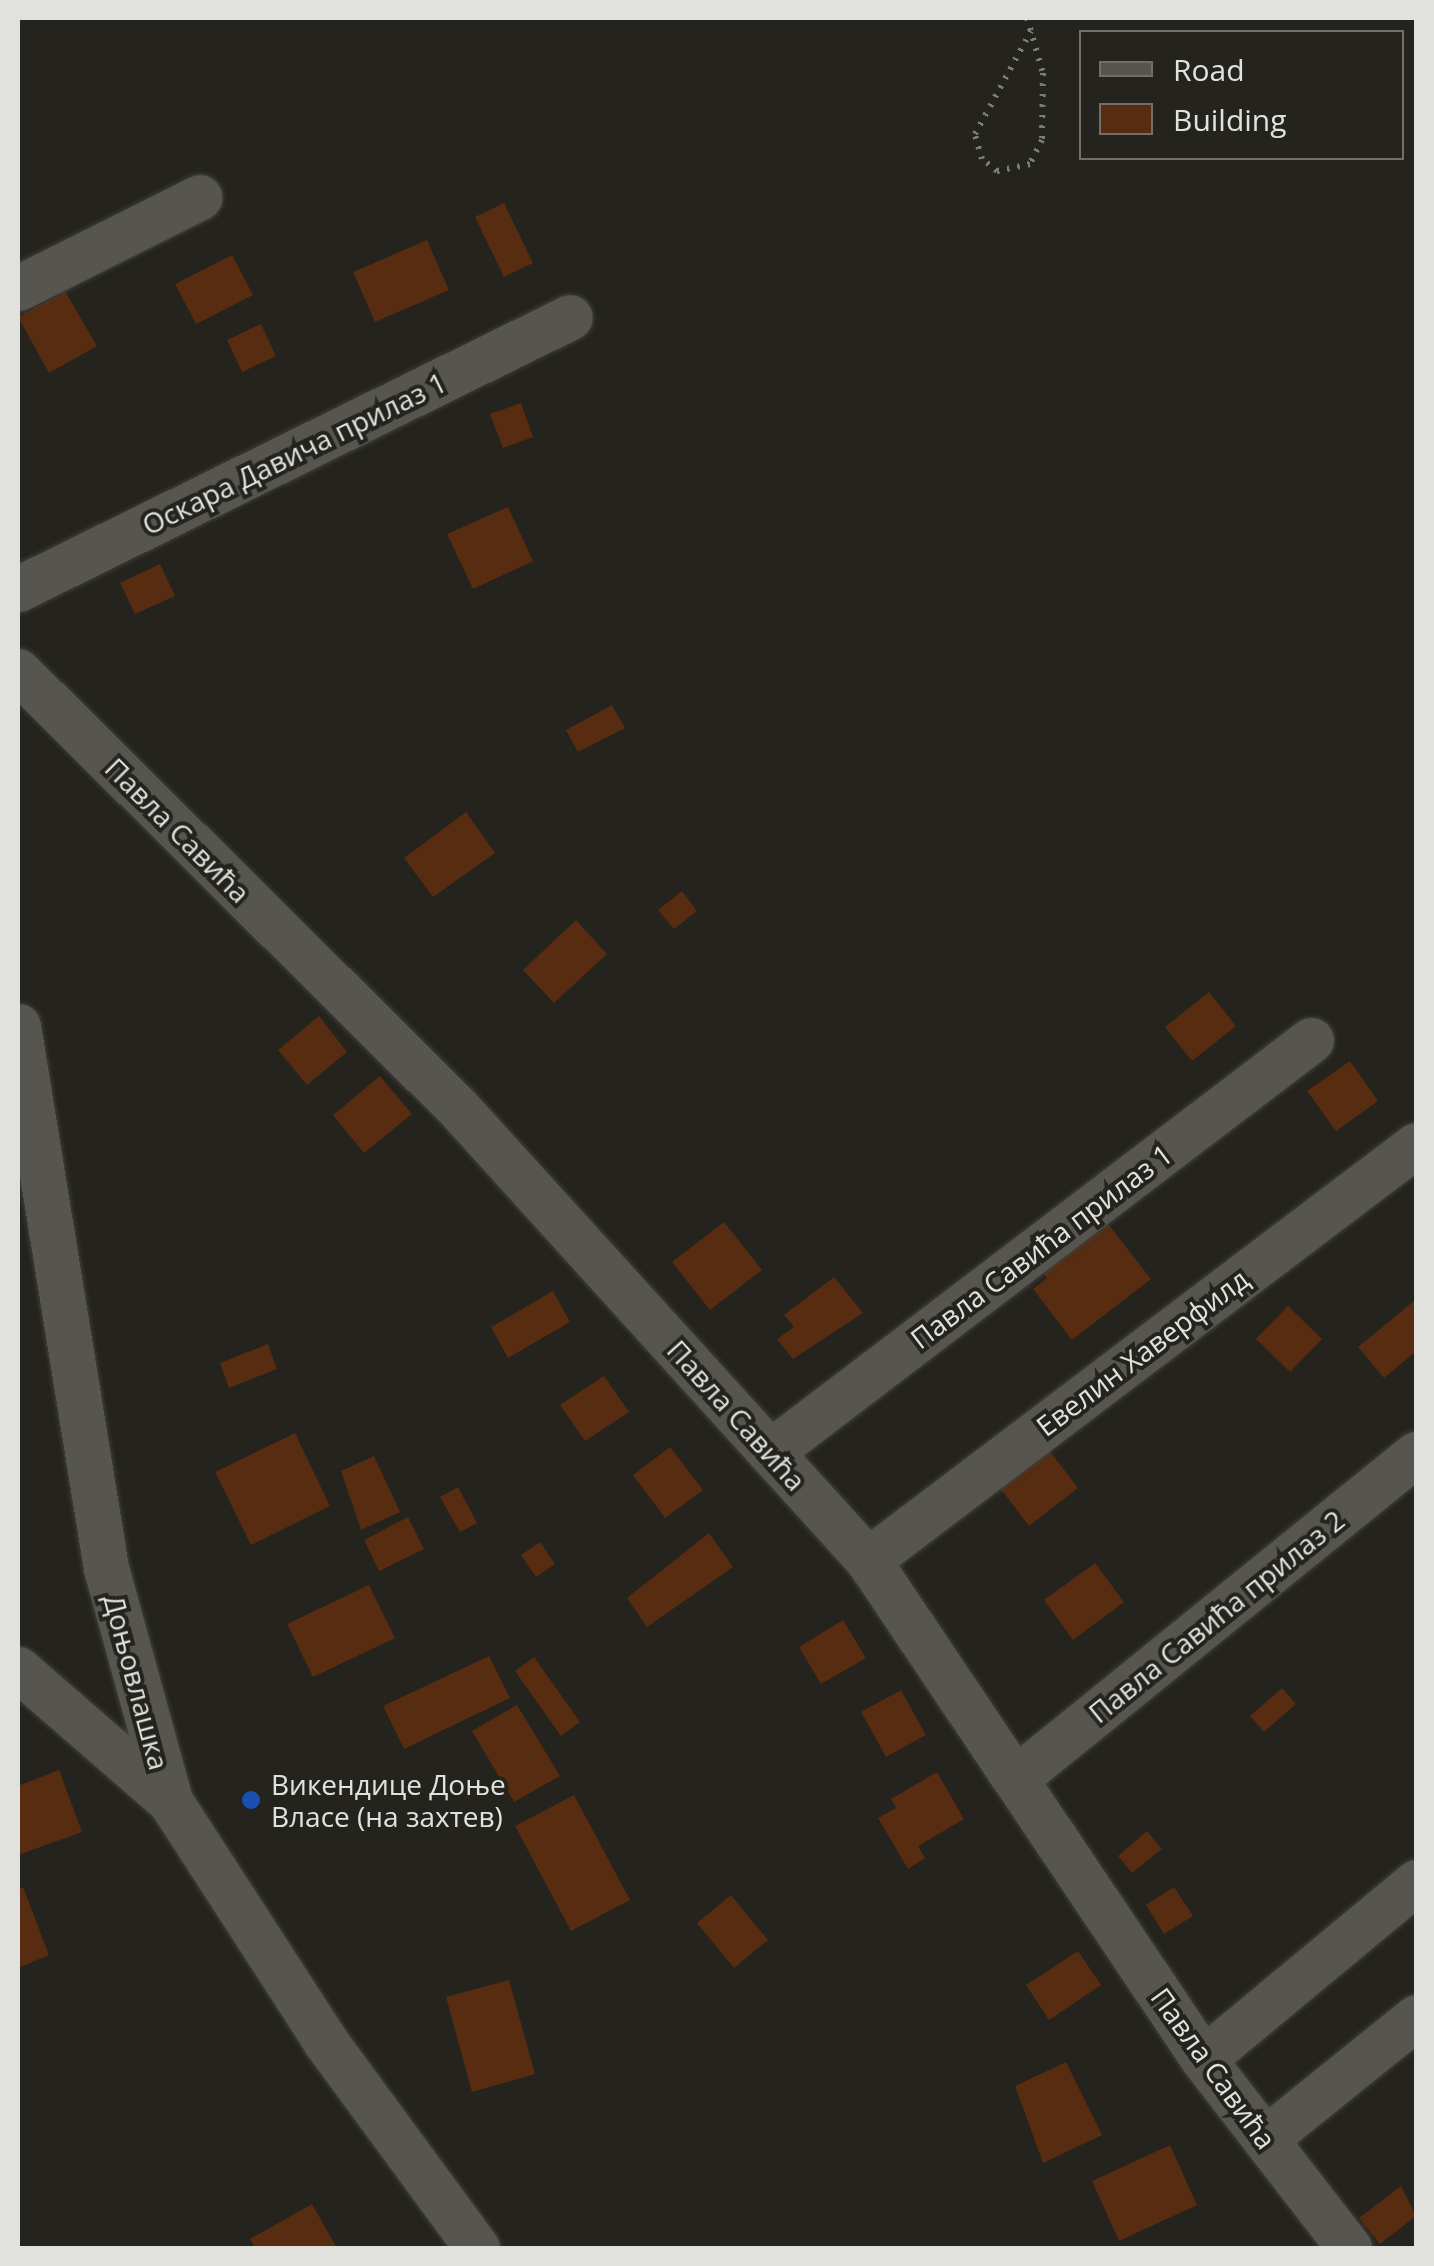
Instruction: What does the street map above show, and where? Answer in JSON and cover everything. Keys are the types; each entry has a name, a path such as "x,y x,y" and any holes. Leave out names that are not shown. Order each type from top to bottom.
{"street":[{"path":"18,288 200,197"},
{"name":"Оскара Давича прилаз 1","path":"18,589 570,316"},
{"name":"Павла Савића","path":"18,671 458,1108 868,1560 1203,2060 1349,2248"},
{"name":"Доњовлашка","path":"18,1026 106,1568 170,1802 325,2042 478,2248"},
{"name":"Павла Савића прилаз 1","path":"770,1452 1311,1040"},
{"name":"Евелин Хаверфилд","path":"868,1560 1416,1145"},
{"name":"Павла Савића прилаз 2","path":"1016,1778 1416,1454"},
{"path":"18,1669 170,1802"},
{"path":"1203,2060 1416,1882"},
{"path":"1265,2139 1416,2017"}],"path":[{"path":"1028,18 1044,73 1042,140 1030,164 997,171 982,158 975,134 1031,31"}],"building":[{"path":"504,203 533,263 504,277 475,217"},
{"path":"427,240 449,290 375,322 353,272"},
{"path":"232,255 253,295 196,324 175,284"},
{"path":"65,291 97,346 49,373 18,317"},
{"path":"261,324 276,356 242,372 227,340"},
{"path":"521,403 533,437 503,448 490,414"},
{"path":"508,507 533,561 473,589 447,534"},
{"path":"160,564 175,596 135,614 120,583"},
{"path":"612,705 625,728 578,752 566,730"},
{"path":"466,812 495,853 433,897 404,858"},
{"path":"682,891 697,911 674,929 658,910"},
{"path":"576,920 607,954 554,1003 523,970"},
{"path":"1209,992 1236,1026 1192,1061 1165,1027"},
{"path":"319,1016 347,1052 307,1085 278,1050"},
{"path":"1350,1061 1378,1101 1336,1131 1307,1091"},
{"path":"380,1076 412,1114 364,1153 333,1115"},
{"path":"724,1222 762,1270 710,1310 672,1262"},
{"path":"1108,1224 1151,1279 1072,1340 1033,1289 1047,1278 1043,1273"},
{"path":"834,1277 863,1313 793,1359 777,1339 794,1327 784,1315"},
{"path":"553,1291 570,1322 508,1358 491,1327"},
{"path":"1415,1300 1416,1351 1384,1378 1358,1347"},
{"path":"1288,1306 1322,1339 1290,1372 1256,1339"},
{"path":"268,1344 277,1369 229,1388 220,1363"},
{"path":"604,1376 629,1412 585,1441 560,1405"},
{"path":"295,1433 330,1506 251,1545 215,1472"},
{"path":"1043,1442 1078,1488 1029,1526 994,1480"},
{"path":"670,1447 703,1490 665,1518 633,1475"},
{"path":"374,1456 400,1512 361,1530 341,1471"},
{"path":"458,1487 477,1523 460,1532 440,1497"},
{"path":"408,1517 424,1549 379,1571 364,1540"},
{"path":"709,1533 733,1567 647,1627 627,1598"},
{"path":"540,1542 555,1564 536,1577 521,1555"},
{"path":"1095,1563 1124,1602 1073,1640 1044,1600"},
{"path":"369,1585 395,1638 313,1677 287,1624"},
{"path":"843,1620 866,1658 821,1684 799,1647"},
{"path":"489,1656 510,1698 404,1749 383,1706"},
{"path":"534,1657 580,1722 561,1736 515,1671"},
{"path":"1282,1688 1296,1704 1264,1732 1250,1716"},
{"path":"901,1690 926,1735 886,1757 861,1712"},
{"path":"517,1705 560,1776 514,1802 472,1731"},
{"path":"59,1770 82,1832 18,1855 18,1786"},
{"path":"937,1772 964,1819 918,1846 925,1858 908,1869 878,1818 896,1808 891,1799"},
{"path":"574,1795 630,1900 571,1931 515,1826"},
{"path":"1147,1831 1162,1849 1132,1873 1118,1856"},
{"path":"23,1887 49,1955 18,1968 18,1889"},
{"path":"1174,1887 1193,1916 1164,1934 1146,1905"},
{"path":"731,1895 768,1940 734,1968 697,1923"},
{"path":"1078,1951 1101,1985 1049,2020 1026,1985"},
{"path":"509,1980 535,2074 472,2092 446,1997"},
{"path":"1066,2062 1102,2135 1043,2163 1015,2086"},
{"path":"1170,2145 1197,2205 1119,2241 1092,2181"},
{"path":"1401,2186 1416,2216 1380,2244 1359,2218"},
{"path":"312,2204 337,2248 255,2248 250,2239"}],"place":[{"name":"Викендице Доње Власе (на захтев)","path":"251,1800"}]}
